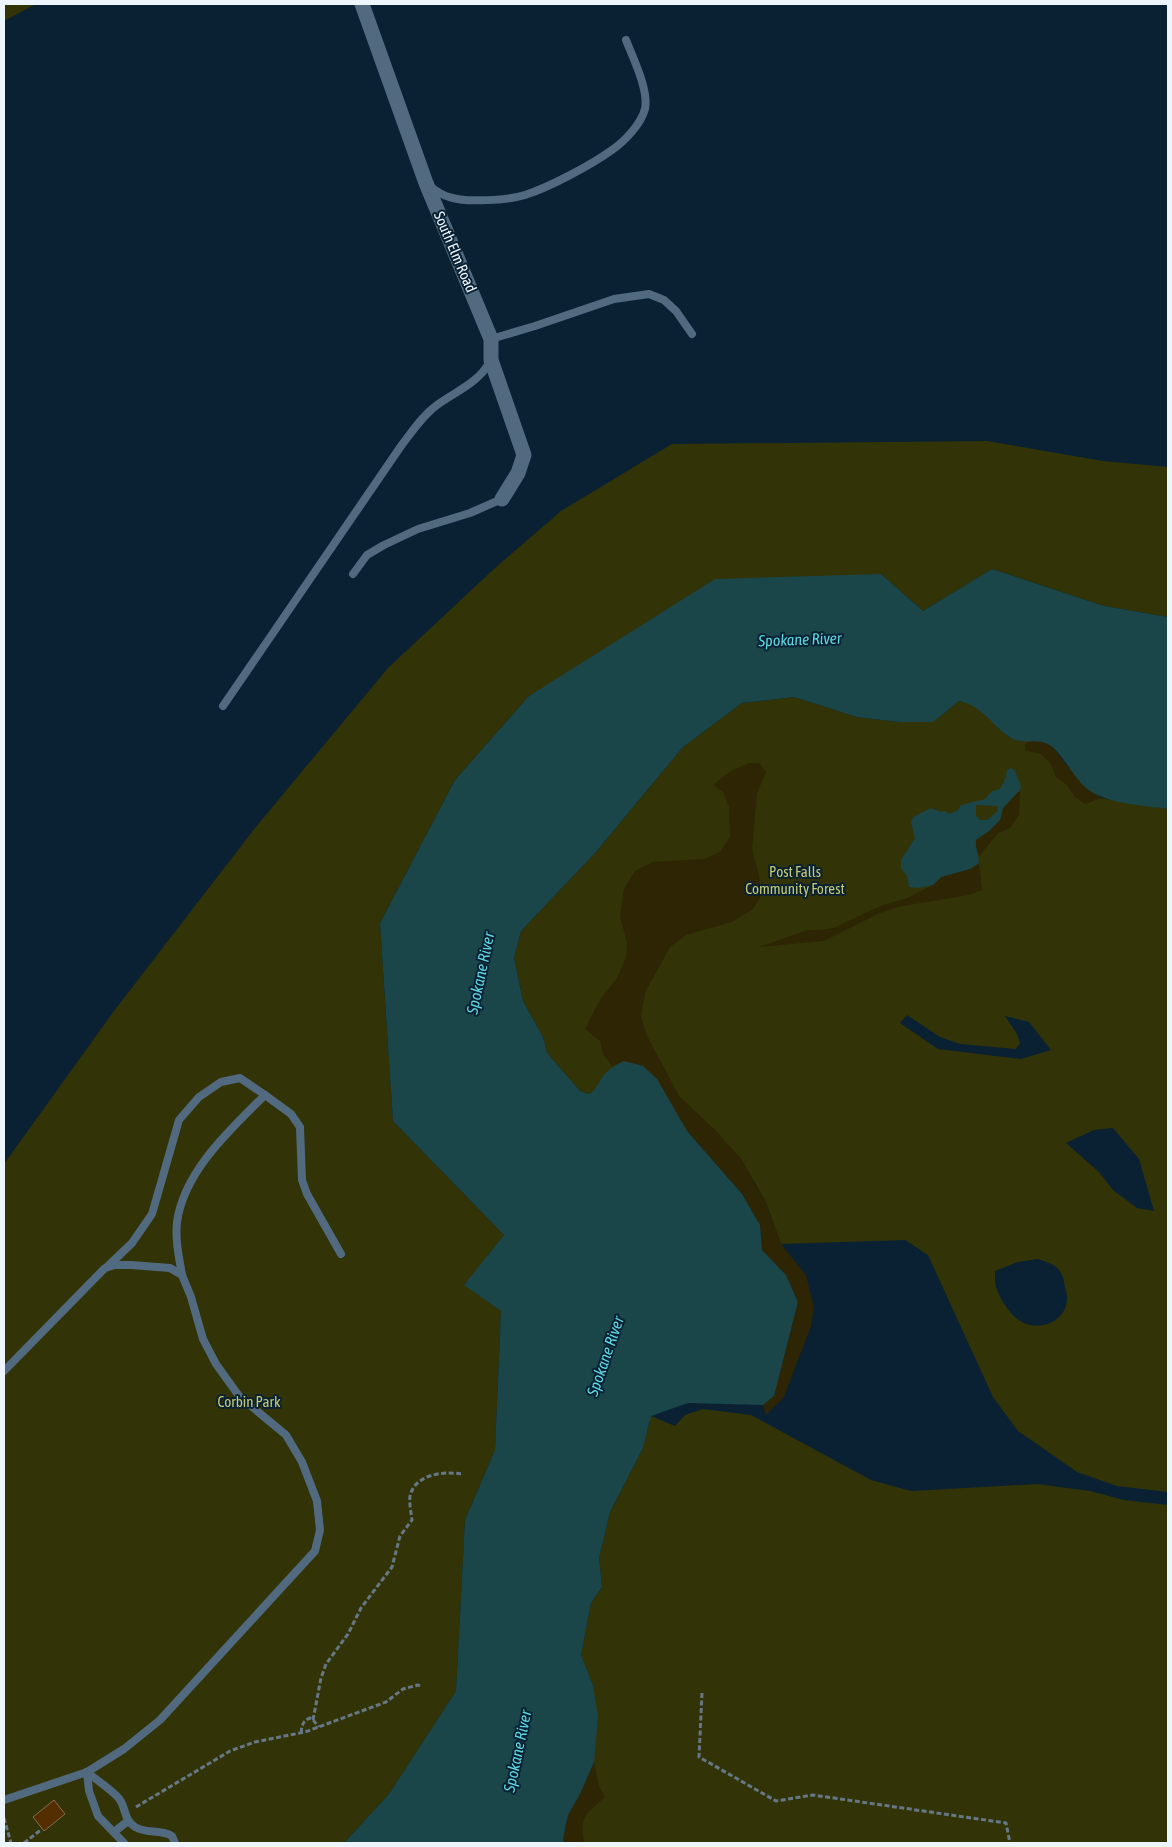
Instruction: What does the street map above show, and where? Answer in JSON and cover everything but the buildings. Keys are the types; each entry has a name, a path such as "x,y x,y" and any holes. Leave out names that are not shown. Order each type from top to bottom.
{"street":[{"name":"South Elm Road","path":"362,4 426,183 491,339 491,360 524,455 518,473 502,499"}],"lane":[{"path":"426,183 438,192 451,198 475,200 523,196 557,181 613,149 633,131 644,111 646,101 626,40"},
{"path":"491,339 614,299 649,294 664,300 676,311 692,334"},
{"path":"223,706 420,421 436,406 475,380 485,371 491,360"},
{"path":"353,574 367,555 384,545 418,529 470,513 502,499"},
{"path":"4,1371 132,1243 152,1214 179,1120 199,1097 221,1082 240,1078 291,1114 300,1127 302,1180 307,1194 342,1254"},
{"path":"4,1800 86,1772 124,1749 160,1720 315,1551 320,1530 316,1501 302,1462 286,1436 239,1396 216,1364 203,1339 191,1297 182,1275 177,1246 177,1222 181,1204 198,1169 227,1133 264,1095"},
{"path":"105,1268 115,1265 160,1267 170,1268 182,1275"},
{"path":"86,1772 120,1800 132,1826 140,1829 165,1832 172,1836 175,1843"},
{"path":"86,1772 88,1791 98,1816 124,1843"},
{"path":"114,1832 127,1817"}],"path":[{"path":"313,1720 321,1678 326,1664 348,1634 362,1608 392,1567 400,1536 412,1520 410,1498 412,1490 420,1481 430,1476 442,1473 461,1474"},
{"path":"127,1817 230,1751 255,1742 319,1728 386,1702 403,1689 418,1685 422,1687"},
{"path":"702,1693 699,1757 776,1801 813,1795 1006,1823 1010,1843"},
{"path":"301,1733 302,1725 310,1718 319,1728"},
{"path":"4,1818 11,1843"},
{"path":"24,1843 42,1829"}],"green space":[{"path":"4,4 36,4 4,21"},
{"name":"Corbin Park","path":"987,441 1103,461 1168,467 1168,617 1104,606 992,569 923,611 881,574 529,696 455,780 380,923 393,1121 504,1235 465,1285 501,1311 495,1450 465,1520 456,1691 389,1794 344,1843 4,1843 4,1164 114,1011 255,828 388,668 495,568 561,511 672,444"},
{"name":"Post Falls Community Forest","path":"794,697 857,717 899,722 933,722 959,701 973,704 1009,737 1039,740 1101,798 1168,809 1168,1492 1117,1486 1077,1472 1018,1431 993,1397 928,1255 905,1240 781,1244 766,1203 754,1181 603,1076 595,1091 589,1094 580,1091 547,1053 543,1037 523,1001 514,958 521,931 595,853 683,747 742,703","holes":["907,1015 940,1037 960,1044 1016,1049 1020,1043 1017,1034 1005,1016 1029,1022 1051,1050 1021,1059 938,1049 900,1023","1113,1128 1139,1159 1154,1211 1137,1208 1113,1190 1099,1172 1066,1143 1094,1130","1038,1259 1054,1265 1060,1271 1064,1280 1067,1298 1066,1306 1053,1322 1039,1326 1024,1323 1015,1317 1003,1303 996,1287 995,1271 1018,1262"]},
{"path":"703,1409 751,1415 871,1480 911,1491 1037,1484 1090,1491 1124,1500 1168,1505 1168,1843 564,1843 568,1815 581,1792 594,1762 593,1685 581,1655 591,1603 602,1587 599,1558 610,1512 643,1448 651,1416 675,1426 685,1415"}],"sand":[{"path":"1039,740 1052,746 1083,786 1101,798 1085,804 1075,797 1066,784 1057,778 1050,763 1041,754 1025,750 1025,743"},
{"path":"749,763 759,763 766,772 757,793 752,850 759,875 761,896 753,909 732,922 686,935 670,947 645,992 641,1016 646,1034 679,1096 715,1130 742,1160 766,1203 781,1244 806,1275 814,1307 811,1326 784,1397 766,1415 763,1405 774,1395 798,1302 786,1275 762,1250 760,1225 742,1194 687,1131 657,1079 624,1061 612,1066 603,1054 600,1041 585,1029 601,998 617,978 626,958 627,942 620,917 624,889 635,871 653,862 704,859 720,852 730,837 729,807 723,792 713,785 731,771"},
{"path":"1020,790 1019,815 1010,828 998,833 979,856 975,846 976,839 989,831 1003,808"},
{"path":"979,863 982,890 968,895 897,907 880,913 824,941 759,947 808,930 834,928 880,906 908,898 933,885 941,877 970,869"},
{"path":"594,1762 599,1786 605,1797 589,1812 583,1821 584,1843 564,1843 563,1839 568,1815 581,1792"}],"water":[{"name":"Spokane River","path":"992,569 1104,606 1168,617 1168,809 1134,805 1099,796 1082,784 1051,746 1040,742 1014,739 980,711 967,703 959,701 933,722 899,722 857,717 794,697 742,703 683,747 595,853 521,931 514,958 523,1001 543,1037 547,1053 580,1091 589,1094 606,1073 624,1061 643,1066 657,1079 687,1131 742,1194 760,1225 762,1250 786,1275 798,1302 774,1396 763,1405 688,1403 651,1416 643,1448 610,1512 599,1558 602,1587 591,1603 581,1655 593,1685 598,1717 594,1762 581,1792 568,1815 563,1839 564,1843 344,1843 389,1794 456,1691 465,1520 495,1450 501,1311 464,1285 504,1235 393,1121 380,923 455,780 529,696 715,579 881,574 923,611"},
{"path":"1011,768 1015,771 1021,786 1020,790 1003,808 1000,820 976,840 979,863 970,869 941,877 933,885 918,888 909,887 907,876 901,868 901,860 915,838 911,823 913,817 931,808 941,812 945,811 949,814 958,810 961,805 985,799 992,791 1000,789 1007,770","holes":["976,805 997,806 998,811 987,820 980,820 976,815"]}]}
